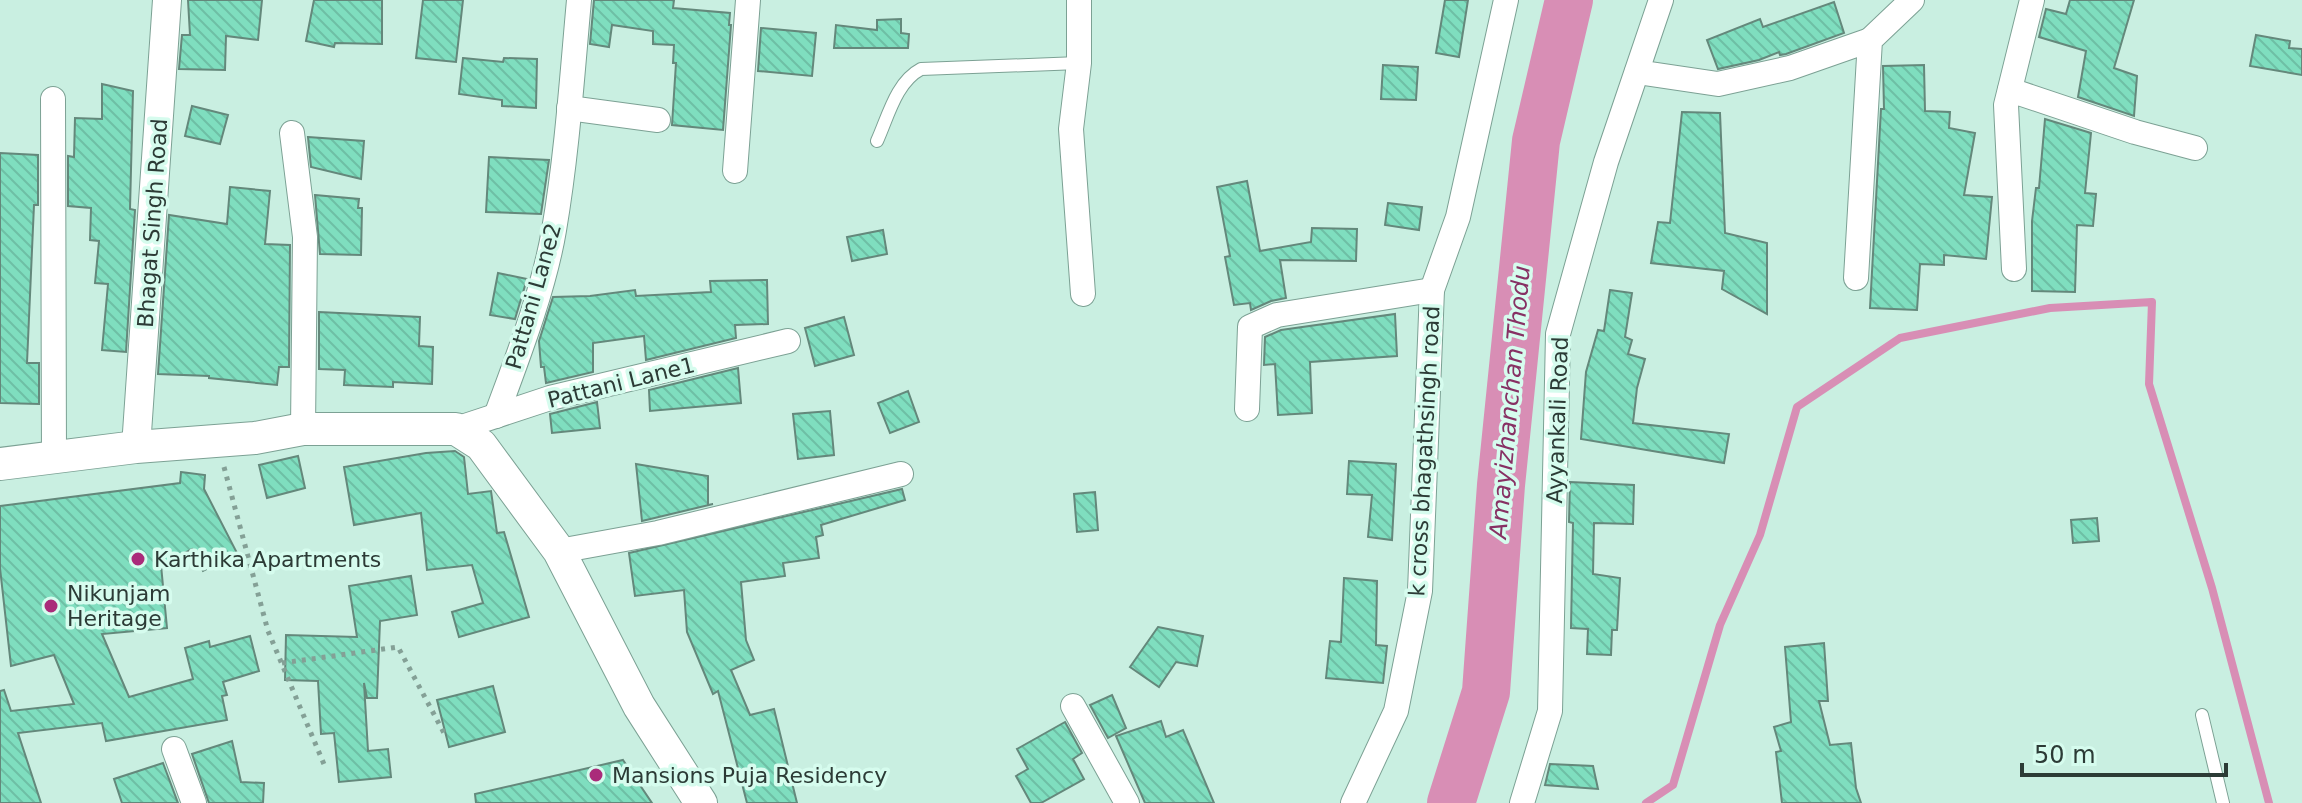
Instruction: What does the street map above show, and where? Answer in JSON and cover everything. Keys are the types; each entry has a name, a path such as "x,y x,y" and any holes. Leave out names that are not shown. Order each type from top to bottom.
{"main road":[{"path":"0,464 136,447 255,438 303,429 456,429 481,445 559,551 639,706 699,802"}],"street":[{"name":"Bhagat Singh Road","path":"136,447 167,0"},
{"name":"Pattani Lane2","path":"496,416 550,252 568,118 579,0"},
{"path":"735,171 748,0"},
{"path":"1079,0 1079,63 1071,129 1083,294"},
{"name":"k cross bhagathsingh road","path":"1353,803 1396,711 1420,591 1432,290 1458,217 1506,0"},
{"name":"Ayyankali Road","path":"1522,803 1550,711 1558,334 1606,162 1661,0"},
{"path":"1637,72 1718,84 1790,68 1870,40 1912,0"},
{"path":"2014,269 2006,105 2032,0"},
{"path":"1856,278 1870,40"},
{"path":"2010,90 2135,132 2195,148"},
{"path":"53,99 54,457"},
{"path":"568,118 658,120"},
{"path":"292,133 305,237 303,429"},
{"path":"1247,409 1250,327 1277,315 1432,290"},
{"name":"Pattani Lane1","path":"456,429 550,398 788,341"},
{"path":"559,551 658,533 901,474"},
{"path":"1073,706 1127,803"},
{"path":"174,749 194,803"}],"lane":[{"path":"877,141 909,75 921,69 1079,63"},
{"path":"2202,715 2223,803"}],"path":[{"path":"217,442 268,631 326,769"},
{"path":"282,663 398,647 444,733"}],"building":[{"path":"188,0 262,0 258,40 226,36 225,70 179,69 182,35 190,35"},
{"path":"314,0 382,0 382,44 335,43 334,47 306,41"},
{"path":"423,0 463,0 456,62 416,58"},
{"path":"594,0 674,0 673,8 730,13 723,130 672,125 676,63 673,63 674,45 653,44 653,31 612,25 609,47 590,44"},
{"path":"1445,0 1468,0 1459,57 1436,53"},
{"path":"2070,0 2134,0 2114,68 2137,76 2134,116 2078,97 2086,51 2039,37 2046,9 2066,14"},
{"path":"1834,2 1844,33 1786,54 1780,55 1779,52 1718,69 1707,40 1760,19 1763,27"},
{"path":"901,19 901,33 909,34 908,48 834,48 836,25 877,30 877,20"},
{"path":"761,28 816,33 812,76 758,71"},
{"path":"2256,35 2290,41 2289,48 2302,49 2302,75 2250,66"},
{"path":"463,58 503,62 504,58 537,59 536,108 502,106 502,100 459,94"},
{"path":"1383,65 1418,67 1416,100 1381,99"},
{"path":"1924,65 1925,111 1950,112 1949,128 1975,133 1964,195 1992,197 1986,259 1944,255 1944,265 1920,264 1917,310 1870,308 1881,109 1884,109 1883,66"},
{"path":"102,84 133,91 130,209 135,210 126,352 102,350 108,284 95,283 99,241 90,240 91,208 68,206 68,156 74,157 75,118 102,119"},
{"path":"192,106 228,115 220,144 185,136"},
{"path":"1682,112 1720,113 1725,233 1767,243 1767,314 1722,289 1724,271 1651,263 1658,222 1670,223"},
{"path":"2045,119 2091,133 2085,193 2096,194 2093,226 2077,225 2075,292 2032,291 2032,221 2036,188 2039,188"},
{"path":"308,137 364,141 361,179 311,167"},
{"path":"0,153 38,155 38,205 34,205 27,363 39,363 39,404 0,403"},
{"path":"489,157 549,160 541,214 486,212"},
{"path":"1247,181 1260,251 1311,242 1312,228 1357,229 1356,261 1280,260 1286,298 1251,310 1250,303 1234,305 1225,257 1230,256 1217,187"},
{"path":"230,187 270,191 265,244 290,245 289,367 279,367 277,385 209,376 158,374 169,215 227,224"},
{"path":"315,195 359,199 358,208 362,208 361,255 320,254"},
{"path":"1388,203 1422,207 1419,230 1385,225"},
{"path":"883,230 887,254 852,261 847,237"},
{"path":"498,273 527,279 515,319 490,315"},
{"path":"767,280 768,324 735,325 736,338 646,360 644,336 593,343 593,372 546,383 539,341 553,297 635,290 636,296 711,292 710,281"},
{"path":"1610,290 1632,293 1625,337 1632,340 1628,354 1645,359 1637,388 1633,423 1729,434 1724,463 1581,439 1586,372 1598,330 1604,331"},
{"path":"319,312 420,317 419,346 433,347 432,384 393,382 393,387 344,385 345,370 319,369"},
{"path":"1395,314 1397,356 1310,362 1312,413 1278,415 1275,364 1264,365 1265,337 1281,330"},
{"path":"844,317 854,355 815,366 805,328"},
{"path":"738,368 741,403 650,411 649,390"},
{"path":"908,391 919,422 890,433 878,403"},
{"path":"597,402 600,428 552,433 550,414"},
{"path":"830,411 834,455 798,459 793,414"},
{"path":"455,451 464,457 468,494 491,491 497,533 504,532 529,617 459,637 452,612 483,603 472,565 427,570 421,513 354,525 344,467"},
{"path":"298,456 305,488 267,498 259,465"},
{"path":"1349,461 1396,464 1392,540 1368,537 1372,495 1347,494"},
{"path":"636,464 708,476 708,505 713,504 642,521"},
{"path":"181,472 205,475 204,489 237,553 203,571 192,549 161,565 167,628 102,634 129,697 193,679 185,648 209,641 210,647 250,636 259,671 223,682 227,695 222,696 227,720 106,741 102,723 18,733 41,803 0,803 0,691 4,690 11,711 74,704 54,655 11,666 0,568 0,506 180,483"},
{"path":"1570,482 1634,485 1633,524 1594,523 1593,574 1620,578 1617,630 1612,630 1611,655 1587,654 1588,629 1571,628 1573,523 1569,522"},
{"path":"902,489 905,500 821,525 823,535 816,537 819,558 783,563 785,576 741,582 746,640 754,660 731,670 750,715 774,709 797,803 747,803 718,691 713,694 687,632 684,590 635,596 629,553"},
{"path":"1095,492 1098,530 1077,532 1074,494"},
{"path":"2097,518 2099,541 2073,543 2071,520"},
{"path":"411,576 417,615 380,621 377,698 367,698 364,683 368,751 388,749 391,777 339,782 334,733 321,734 318,681 285,680 286,635 357,637 349,586"},
{"path":"1344,578 1377,581 1376,645 1387,646 1383,683 1326,678 1330,641 1341,642"},
{"path":"1158,627 1203,636 1197,666 1176,662 1159,687 1130,667"},
{"path":"1824,643 1828,701 1819,701 1830,745 1851,743 1856,788 1861,803 1782,803 1776,752 1781,751 1774,727 1791,722 1785,647"},
{"path":"493,686 505,732 449,747 437,700"},
{"path":"1112,695 1126,728 1108,738 1090,705"},
{"path":"1161,721 1166,737 1183,730 1214,803 1145,803 1116,736"},
{"path":"1065,722 1082,753 1073,759 1084,779 1041,803 1031,803 1016,776 1028,769 1017,749"},
{"path":"232,741 241,782 264,783 263,803 209,803 192,754"},
{"name":"Mansions Puja Residency","path":"623,760 652,803 476,803 475,794"},
{"path":"163,763 178,803 122,803 114,779"},
{"path":"1550,764 1593,766 1598,789 1545,785"}],"waterway":[{"name":"Amayizhanchan Thodu","path":"1451,803 1486,692 1501,485 1536,141 1569,0"},
{"path":"1646,803 1673,785 1720,625 1760,535 1797,407 1900,338 2050,308 2152,302 2149,384 2212,588 2269,803"}],"place":[{"name":"Karthika Apartments","path":"138,559"},
{"name":"Nikunjam Heritage","path":"51,606"},
{"name":"Mansions Puja Residency","path":"596,775"}]}
